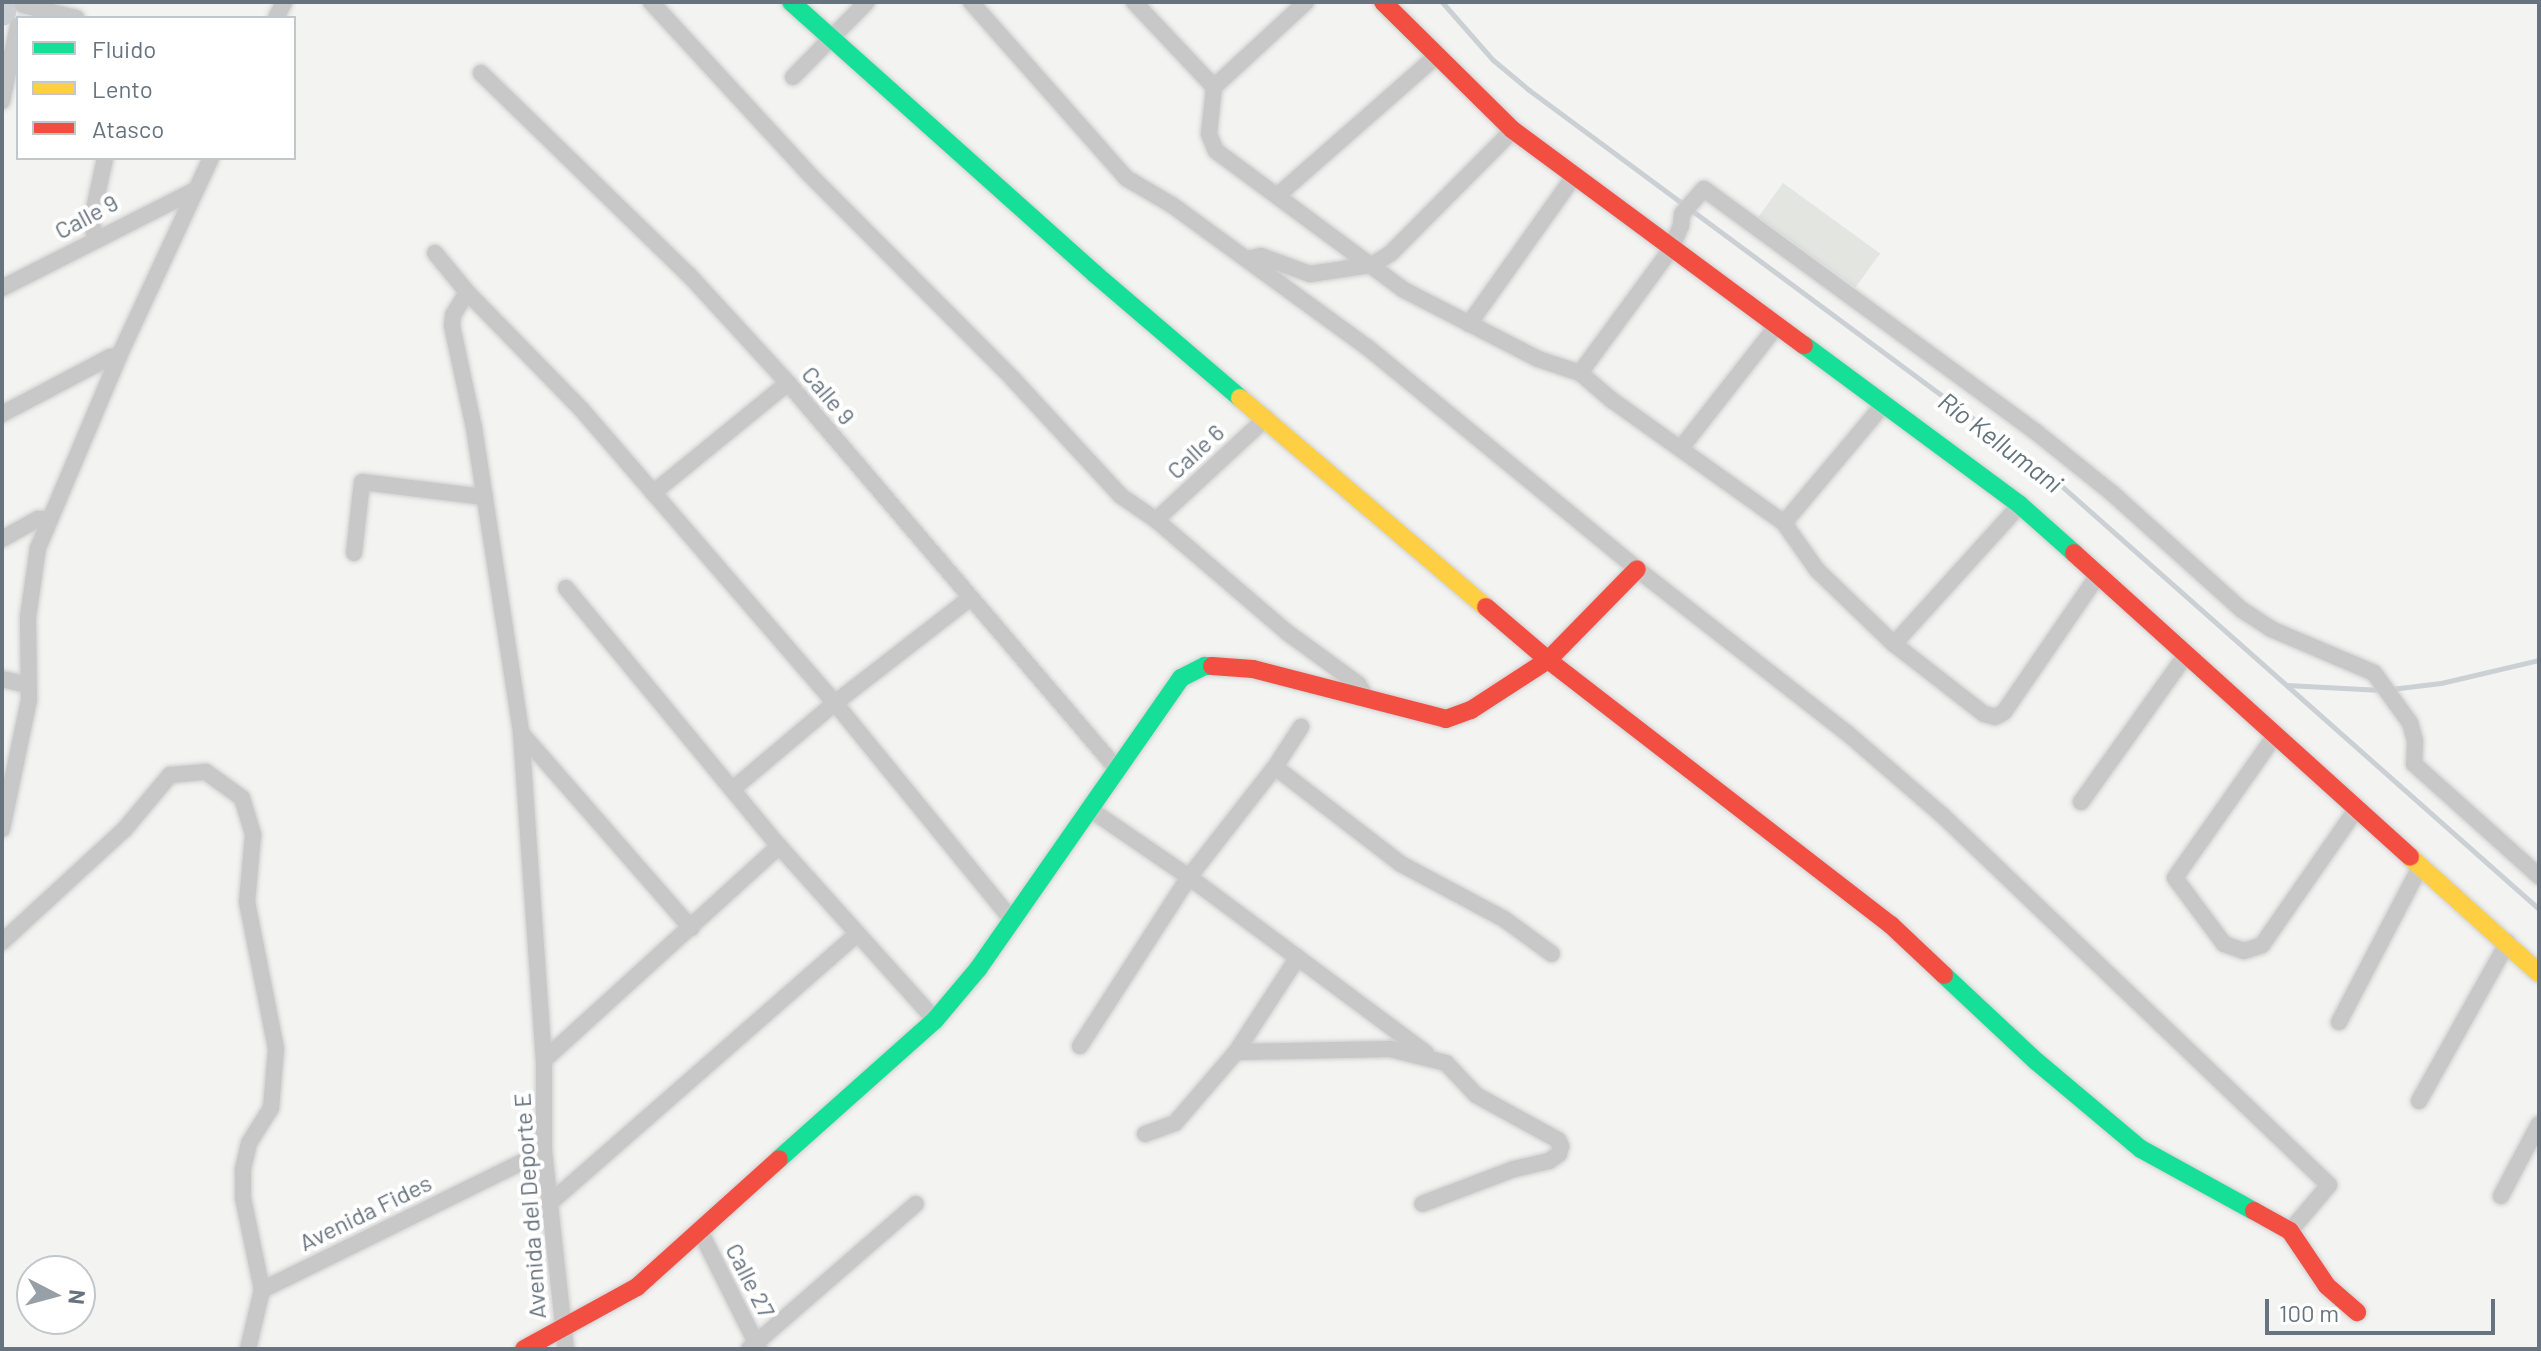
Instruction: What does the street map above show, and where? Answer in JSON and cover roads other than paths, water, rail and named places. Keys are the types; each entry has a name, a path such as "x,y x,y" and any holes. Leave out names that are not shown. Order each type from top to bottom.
{"street":[{"path":"651,2 809,174 1013,379 1121,496 1156,520 1288,633 1358,684 1366,697"},
{"path":"791,2 1095,274 1548,660 1891,925 2036,1061 2141,1149 2290,1231 2327,1286 2357,1312"},
{"path":"793,77 835,39 867,2"},
{"path":"971,2 1126,178 1172,205 1367,347 1637,569 1847,733 1941,814 2329,1185 2290,1231"},
{"path":"1134,2 1214,87"},
{"path":"1306,2 1214,87 1209,134 1216,151 1404,290 1538,359 1580,373 1613,401 1784,523 1817,570 1894,644 1984,714 1995,717 2004,712 2098,575"},
{"path":"1383,2 1435,57 1513,130 2020,505 2539,973"},
{"path":"22,8 65,16"},
{"path":"2,101 16,35"},
{"path":"1277,196 1435,57"},
{"name":"Calle 9","path":"481,73 689,275 788,383 1117,769"},
{"path":"1247,259 1261,256 1310,274 1372,265 1391,253 1513,130"},
{"path":"96,238 91,223 105,160"},
{"path":"2,829 6,793 29,700 28,617 38,548 47,519 210,160"},
{"path":"1469,324 1575,175"},
{"path":"1580,373 1671,249 1687,207 1704,189 2036,432 2112,493 2242,610 2271,629 2374,673 2410,723 2415,741 2414,764 2539,876"},
{"name":"Calle 9","path":"2,288 195,190"},
{"path":"435,253 467,292 582,410 835,703 1011,919"},
{"name":"Avenida del Deporte E","path":"467,292 453,315 452,326 485,497 521,733 544,1060 544,1151 566,1349"},
{"path":"1681,448 1776,327"},
{"path":"2,414 110,357 119,356"},
{"path":"653,493 788,383"},
{"path":"1784,523 1883,405"},
{"name":"Calle 6","path":"1156,520 1266,418"},
{"path":"354,553 362,482 485,497"},
{"path":"1894,644 2020,505"},
{"path":"2,539 38,519 47,519"},
{"path":"524,1349 637,1287 701,1233 935,1020 978,969 1181,678 1205,666 1276,673 1446,719 1471,710 1548,660 1637,569"},
{"path":"566,588 779,846 935,1020"},
{"path":"734,788 835,703 969,599"},
{"path":"2081,802 2185,656"},
{"path":"2,679 27,685"},
{"path":"1080,1046 1189,877 1275,767 1301,727"},
{"path":"521,733 691,928"},
{"path":"2274,737 2175,878 2224,944 2244,951 2262,945 2356,810"},
{"path":"1275,767 1401,864 1504,919 1552,954"},
{"path":"2,942 124,830 170,775 206,772 242,798 253,835 247,902 276,1049 271,1108 249,1143 243,1170 243,1198 262,1290 248,1349"},
{"path":"1091,810 1189,877 1424,1052 1446,1063 1476,1095 1539,1133 1558,1140 1561,1146 1559,1154 1549,1161 1514,1169 1422,1204"},
{"path":"544,1060 779,846"},
{"path":"2339,1022 2420,867"},
{"path":"551,1202 856,935"},
{"path":"2419,1101 2508,942"},
{"path":"1145,1134 1175,1123 1236,1052 1298,957"},
{"path":"1236,1052 1390,1049 1446,1063"},
{"path":"2501,1196 2539,1124"},
{"name":"Avenida Fides","path":"262,1290 544,1151"},
{"path":"755,1347 916,1204"},
{"name":"Calle 27","path":"701,1233 755,1347"}],"waterway":[{"path":"2,12 4,2"},
{"name":"Río Kellumani","path":"1442,2 1493,60 1529,90 2048,474 2539,909"},
{"path":"2391,689 2441,683 2539,660"},
{"path":"2287,685 2381,690"}]}
